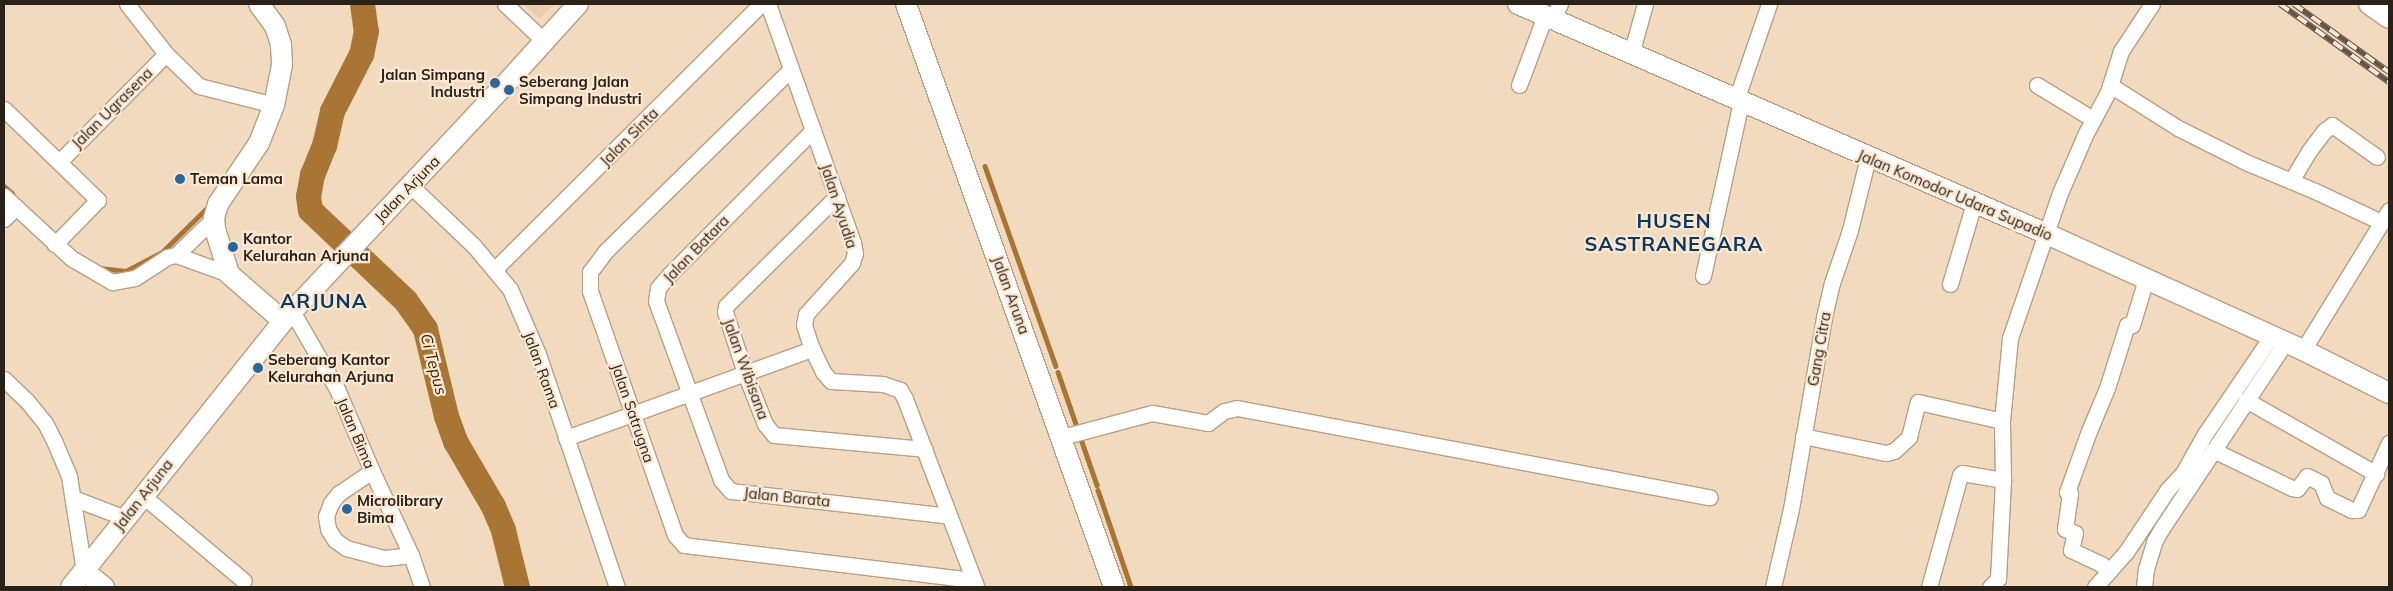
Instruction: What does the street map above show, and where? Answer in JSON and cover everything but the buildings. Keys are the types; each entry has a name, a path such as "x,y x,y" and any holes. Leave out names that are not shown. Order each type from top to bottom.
{"street":[{"path":"126,4 166,54 199,86 274,105"},
{"path":"229,274 215,229 214,218 218,204 259,143 274,105 282,65 281,45 275,26 259,4"},
{"path":"506,4 545,42"},
{"name":"Jalan Arjuna","path":"71,587 142,495 287,316 342,256 411,186 578,4"},
{"name":"Jalan Sinta","path":"496,269 762,4"},
{"name":"Jalan Ayudia","path":"768,4 837,196 855,253 852,263 806,314 804,325 812,349 831,381 883,384 900,390 905,398 975,583"},
{"name":"Jalan Aruna","path":"906,4 1067,438 1114,587"},
{"name":"Jalan Komodor Udara Supadio","path":"1518,4 1553,13 1631,54 1738,102 2047,234 2287,343 2389,393"},
{"path":"1631,54 1645,4"},
{"path":"1703,276 1738,102 1769,4"},
{"path":"1990,587 1998,579 2003,480 2002,421 2010,338 2060,193 2110,85 2121,51 2152,4"},
{"path":"2369,4 2389,18"},
{"path":"1518,86 1553,13"},
{"name":"Jalan Ugrasena","path":"59,162 166,54"},
{"name":"Jalan Satrugna","path":"790,69 605,252 590,272 590,291 675,534 684,545 975,583"},
{"path":"2037,85 2093,119"},
{"path":"2110,85 2178,128 2291,181 2385,216 2287,343 2213,450 2156,540 2146,569 2144,587"},
{"path":"7,118 59,162 98,200 55,244"},
{"path":"2291,181 2309,151 2324,131 2332,125 2377,157"},
{"name":"Jalan Batara","path":"689,394 656,301 658,288 813,130"},
{"name":"Gang Citra","path":"1773,587 1824,317 1832,283 1850,230 1868,157"},
{"name":"Jalan Rama","path":"411,186 496,269 510,289 538,354 607,552 617,587"},
{"path":"4,196 80,265 112,282 135,278 166,257 176,255 214,218"},
{"name":"Jalan Wibisana","path":"837,196 726,306 725,312 765,424 774,435 924,450"},
{"path":"1950,284 1974,203"},
{"path":"4,219 16,207"},
{"name":"Jalan Bima","path":"176,255 229,274 287,316 337,389 411,555 422,587"},
{"path":"2109,571 2101,564 2071,550 2075,533 2065,530 2070,493 2067,492 2088,431 2107,388 2127,325 2132,325 2146,279"},
{"path":"2095,587 2126,552 2168,489 2183,473 2205,434 2287,343"},
{"path":"566,438 812,349"},
{"path":"4,379 27,400 45,423 68,476 84,571 104,587"},
{"name":"Jalan Barata","path":"689,394 722,480 732,491 949,516"},
{"path":"2246,400 2376,474"},
{"path":"1803,436 1886,453 1894,451 1909,436 1918,402 2002,421"},
{"path":"1067,438 1152,413 1208,423 1224,411 1237,408 1710,497"},
{"path":"2213,450 2292,488 2297,489 2307,476 2321,483 2327,498 2352,510 2358,510 2389,443"},
{"path":"372,471 339,493 331,503 326,516 328,528 335,540 346,548 384,558 411,555"},
{"path":"1929,587 1960,475 1962,473 2003,480"},
{"path":"142,495 244,582"},
{"path":"73,498 125,518"}],"shaded area":[{"path":"523,4 555,4 539,19"}],"waterway":[{"name":"Ci Tepus","path":"362,4 366,31 361,54 332,111 324,145 312,174 308,196 310,210 405,300 425,329 446,416 455,441 493,506 503,530 517,587"},
{"path":"985,166 1056,366"},
{"path":"4,186 12,193"},
{"path":"99,268 126,271 162,252 208,207"},
{"path":"1058,372 1077,427"},
{"path":"1080,436 1097,485"},
{"path":"1098,490 1131,587"}],"railway":[{"path":"2280,4 2389,82"},
{"path":"2294,4 2389,72"}],"place":[{"name":"Jalan Simpang Industri","path":"495,83"},
{"name":"Seberang Jalan Simpang Industri","path":"509,90"},
{"name":"Teman Lama","path":"180,179"},
{"name":"Kantor Kelurahan Arjuna","path":"233,247"},
{"name":"Seberang Kantor Kelurahan Arjuna","path":"258,368"},
{"name":"Microlibrary Bima","path":"347,509"}],"district":[{"name":"HUSEN SASTRANEGARA","path":"1674,232"},
{"name":"ARJUNA","path":"324,300"}]}
